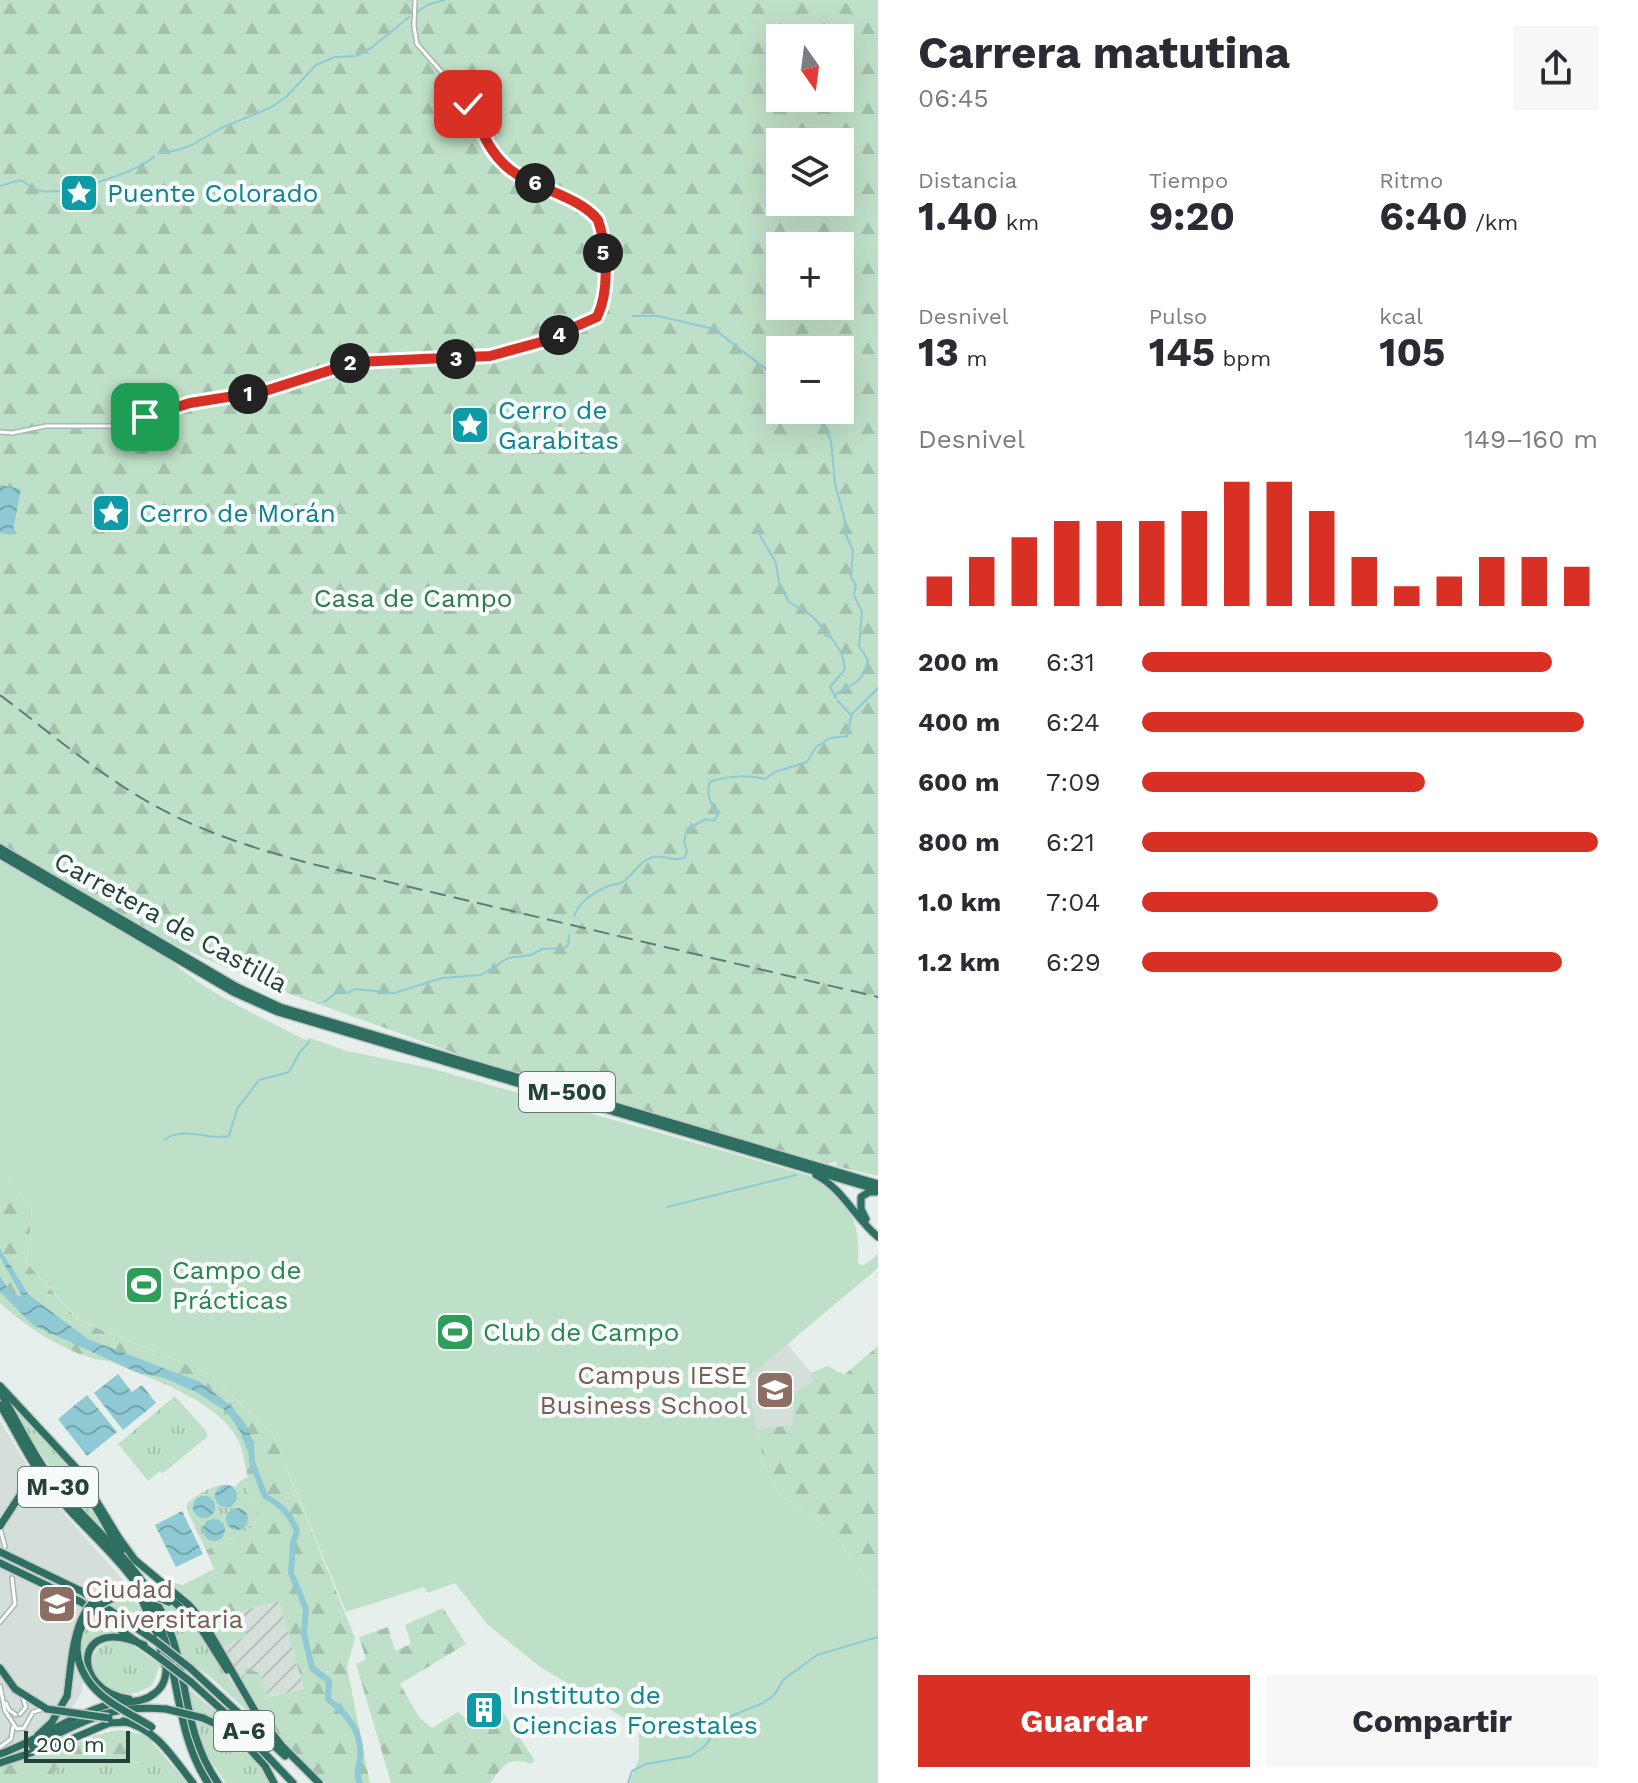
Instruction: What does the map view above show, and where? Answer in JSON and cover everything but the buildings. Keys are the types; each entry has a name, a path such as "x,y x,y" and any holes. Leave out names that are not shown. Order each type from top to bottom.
{"highway":[{"name":"Carretera de Castilla","path":"0,848 237,987 298,1016"},
{"name":"Carretera de Castilla","path":"0,855 233,992 330,1026 765,1157 878,1186"},
{"name":"Carretera de Castilla","path":"330,1026 878,1186"},
{"path":"765,1157 830,1182 878,1234"},
{"path":"878,1186 864,1194 860,1203 864,1216 878,1234"},
{"path":"0,1386 77,1469 135,1560 189,1605 203,1621 255,1711 285,1750"},
{"name":"M-30","path":"0,1392 48,1475 153,1595 170,1632 190,1725 208,1768 219,1783"},
{"name":"M-30","path":"0,1405 53,1492 131,1578 152,1608 164,1637 183,1727 208,1783"},
{"path":"1,1525 26,1486 41,1475 55,1472 69,1477 82,1487 133,1569"},
{"path":"0,1755 92,1710 109,1704 141,1700 159,1689 166,1673 164,1648 141,1598 53,1492"},
{"name":"A-6","path":"2,1549 103,1605 154,1640 190,1668 316,1783"},
{"name":"A-6","path":"0,1563 81,1602 144,1645 233,1720 292,1783"},
{"path":"0,1755 37,1735 62,1709 67,1696 74,1634 88,1608 107,1594 123,1589 147,1589 169,1600 196,1626 253,1712 316,1783"},
{"path":"169,1600 140,1593 104,1601 90,1614 80,1636 79,1659 88,1681 111,1703 152,1727 166,1740 194,1783"},
{"path":"141,1598 162,1648 164,1671 161,1682 148,1695 128,1699 107,1692 91,1676 89,1652 98,1641 118,1635 144,1645"},
{"path":"0,1668 15,1689 47,1709 128,1722 146,1730 158,1739 194,1783"},
{"path":"0,1755 36,1745 90,1717 108,1712 133,1708 166,1709 203,1718 225,1728 247,1741 292,1783"},
{"path":"0,1755 67,1741 109,1723 128,1722"},
{"path":"225,1728 258,1757 274,1783"}],"street":[{"path":"0,432 12,433 46,426 111,426 190,403 265,391 356,362 490,356 541,342 597,317 605,265 598,220 585,209 511,170 498,158 461,94 417,44 415,0"},
{"path":"1,1525 2,1549"},
{"path":"0,1622 15,1604 12,1578"},
{"path":"0,1686 7,1707 27,1721"},
{"path":"0,1686 5,1711 12,1725 20,1729 33,1712 47,1709"},
{"path":"0,1755 11,1739 12,1725 26,1704 15,1689"}],"shaded area":[{"name":"Campus IESE Business School","path":"787,1344 812,1373 813,1381 792,1400 794,1425 757,1429 747,1378"},
{"name":"Ciudad Universitaria","path":"0,1421 41,1488 125,1582 117,1600 86,1642 82,1692 63,1721 53,1756 9,1783 0,1783"},
{"path":"279,1601 304,1689 268,1697 259,1673 244,1668 244,1687 222,1646 248,1636 240,1611"}],"green space":[{"name":"Casa de Campo","path":"0,0 878,0 878,1176 836,1166 835,1161 828,1164 499,1069 271,987 179,947 0,844"},
{"name":"Club de Campo","path":"0,860 169,958 214,992 305,1040 310,1038 347,1051 430,1068 808,1175 842,1200 854,1221 858,1263 863,1266 878,1254 878,1268 747,1378 764,1465 779,1494 832,1531 878,1595 878,1783 629,1783 639,1759 639,1727 539,1666 488,1625 455,1583 428,1593 424,1587 346,1612 272,1433 208,1373 79,1320 27,1263 32,1210 0,1167"},
{"path":"0,1167 32,1210 27,1263 78,1320 208,1373 272,1433 355,1638 347,1667 370,1783 325,1783 281,1740 244,1687 244,1667 259,1673 269,1697 304,1689 279,1601 241,1611 248,1636 222,1646 207,1619 168,1586 172,1582 183,1585 214,1569 206,1550 257,1525 257,1509 243,1479 248,1477 238,1440 215,1413 199,1402 110,1361 66,1348 36,1331 0,1303"},
{"path":"878,1346 878,1595 832,1531 779,1494 764,1465 757,1429 793,1425 793,1394 813,1382 811,1373 828,1366 844,1375"},
{"path":"175,1396 207,1432 207,1437 163,1473 160,1471 148,1481 118,1444"},
{"path":"15,1410 67,1463 85,1491 102,1529 54,1472"},
{"path":"243,1479 257,1509 257,1525 206,1550 187,1510 187,1503 216,1486 235,1487"},
{"path":"129,1595 140,1607 154,1634 112,1607 119,1596"},
{"path":"159,1600 175,1607 198,1628 255,1719 214,1680 183,1657"},
{"path":"443,1608 466,1644 400,1684 419,1717 432,1728 458,1712 476,1727 502,1711 535,1761 530,1764 511,1762 490,1783 391,1783 356,1664 366,1659 359,1637 388,1627 395,1651 411,1644 405,1625"},
{"path":"93,1618 123,1635 111,1634 94,1642 88,1656 89,1674 82,1645 85,1631"},
{"path":"119,1639 160,1665 153,1684 136,1693 120,1693 107,1688 93,1667 94,1655 102,1645"},
{"path":"184,1685 238,1731 190,1710"},
{"path":"194,1719 218,1728 239,1743 257,1761 271,1783 226,1783 205,1752"},
{"path":"120,1730 146,1735 187,1783 9,1783 62,1750"},
{"path":"120,1732 146,1736 146,1765 114,1756 99,1747 67,1761 40,1783 0,1783 0,1766 62,1746 56,1755 95,1735"}],"water":[{"path":"0,485 21,489 12,535 0,533"},
{"path":"0,1249 29,1295 88,1339 200,1382 218,1395 248,1428 254,1449 248,1452 240,1431 226,1411 196,1392 164,1378 136,1372 33,1325 0,1292 0,1276 11,1292 22,1296 0,1257"},
{"path":"118,1374 132,1392 142,1385 156,1403 123,1430 94,1393"},
{"path":"87,1395 117,1432 87,1456 58,1419"},
{"path":"226,1485 234,1488 237,1496 234,1504 226,1507 218,1504 215,1496 218,1488"},
{"path":"200,1496 208,1496 215,1507 208,1518 200,1518 193,1511 193,1503"},
{"path":"233,1508 241,1508 248,1519 241,1530 233,1530 226,1523 226,1515"},
{"path":"182,1511 203,1554 176,1567 155,1525"},
{"path":"210,1519 218,1519 225,1530 218,1541 210,1541 203,1534 203,1526"}],"waterway":[{"path":"417,12 427,5 445,0"},
{"path":"159,153 192,145 221,128 270,108 286,97 316,65 335,57 356,56 371,48 409,17"},
{"path":"0,186 20,180 41,191 67,190 116,176 154,157"},
{"path":"633,316 658,316 714,329 766,369"},
{"path":"821,424 831,440 835,484 846,535 853,551 851,577 856,585 854,595 862,612 859,646 868,660 859,680 834,696"},
{"path":"756,528 776,563 779,583 789,602 811,615 842,654 845,669 830,687 836,698"},
{"path":"574,916 587,898 622,882 648,859 657,856 684,858 687,829 706,819 714,821 718,814 710,799 710,782 738,776 765,779 775,772 807,762 816,747 830,738 847,736 852,714 878,688"},
{"path":"838,701 851,715"},
{"path":"324,1002 340,990 348,993 355,989 394,993 442,978 481,975 508,958 531,955 542,949 565,948 569,935"},
{"path":"164,1140 188,1133 229,1136 237,1109 259,1080 289,1072 309,1042"},
{"path":"667,1207 796,1175"},
{"path":"251,1443 252,1462 265,1496 284,1510 297,1531 291,1573 306,1609 304,1634 312,1668 329,1681 328,1699 347,1717 356,1732 360,1749 360,1783"},
{"path":"628,1783 632,1771 646,1764 691,1756 705,1746 724,1719 763,1703 775,1694 783,1680 817,1655 878,1637"}],"tunnel":[{"path":"5,1547 12,1578"}],"railway":[{"path":"0,695 130,791 189,823 229,839 312,864 878,997"}],"place":[{"name":"Puente Colorado","path":"79,193"},
{"name":"Cerro de Garabitas","path":"470,425"},
{"name":"Cerro de Morán","path":"111,513"},
{"name":"Campo de Prácticas","path":"144,1285"},
{"name":"Club de Campo","path":"455,1332"},
{"name":"Campus IESE Business School","path":"775,1390"},
{"name":"Ciudad Universitaria","path":"57,1604"},
{"name":"Instituto de Ciencias Forestales","path":"484,1710"}],"route":[{"path":"145,417 179,405 265,391 356,362 470,359 514,351 597,317 605,265 598,220 585,209 508,168 490,148 468,104"}]}
